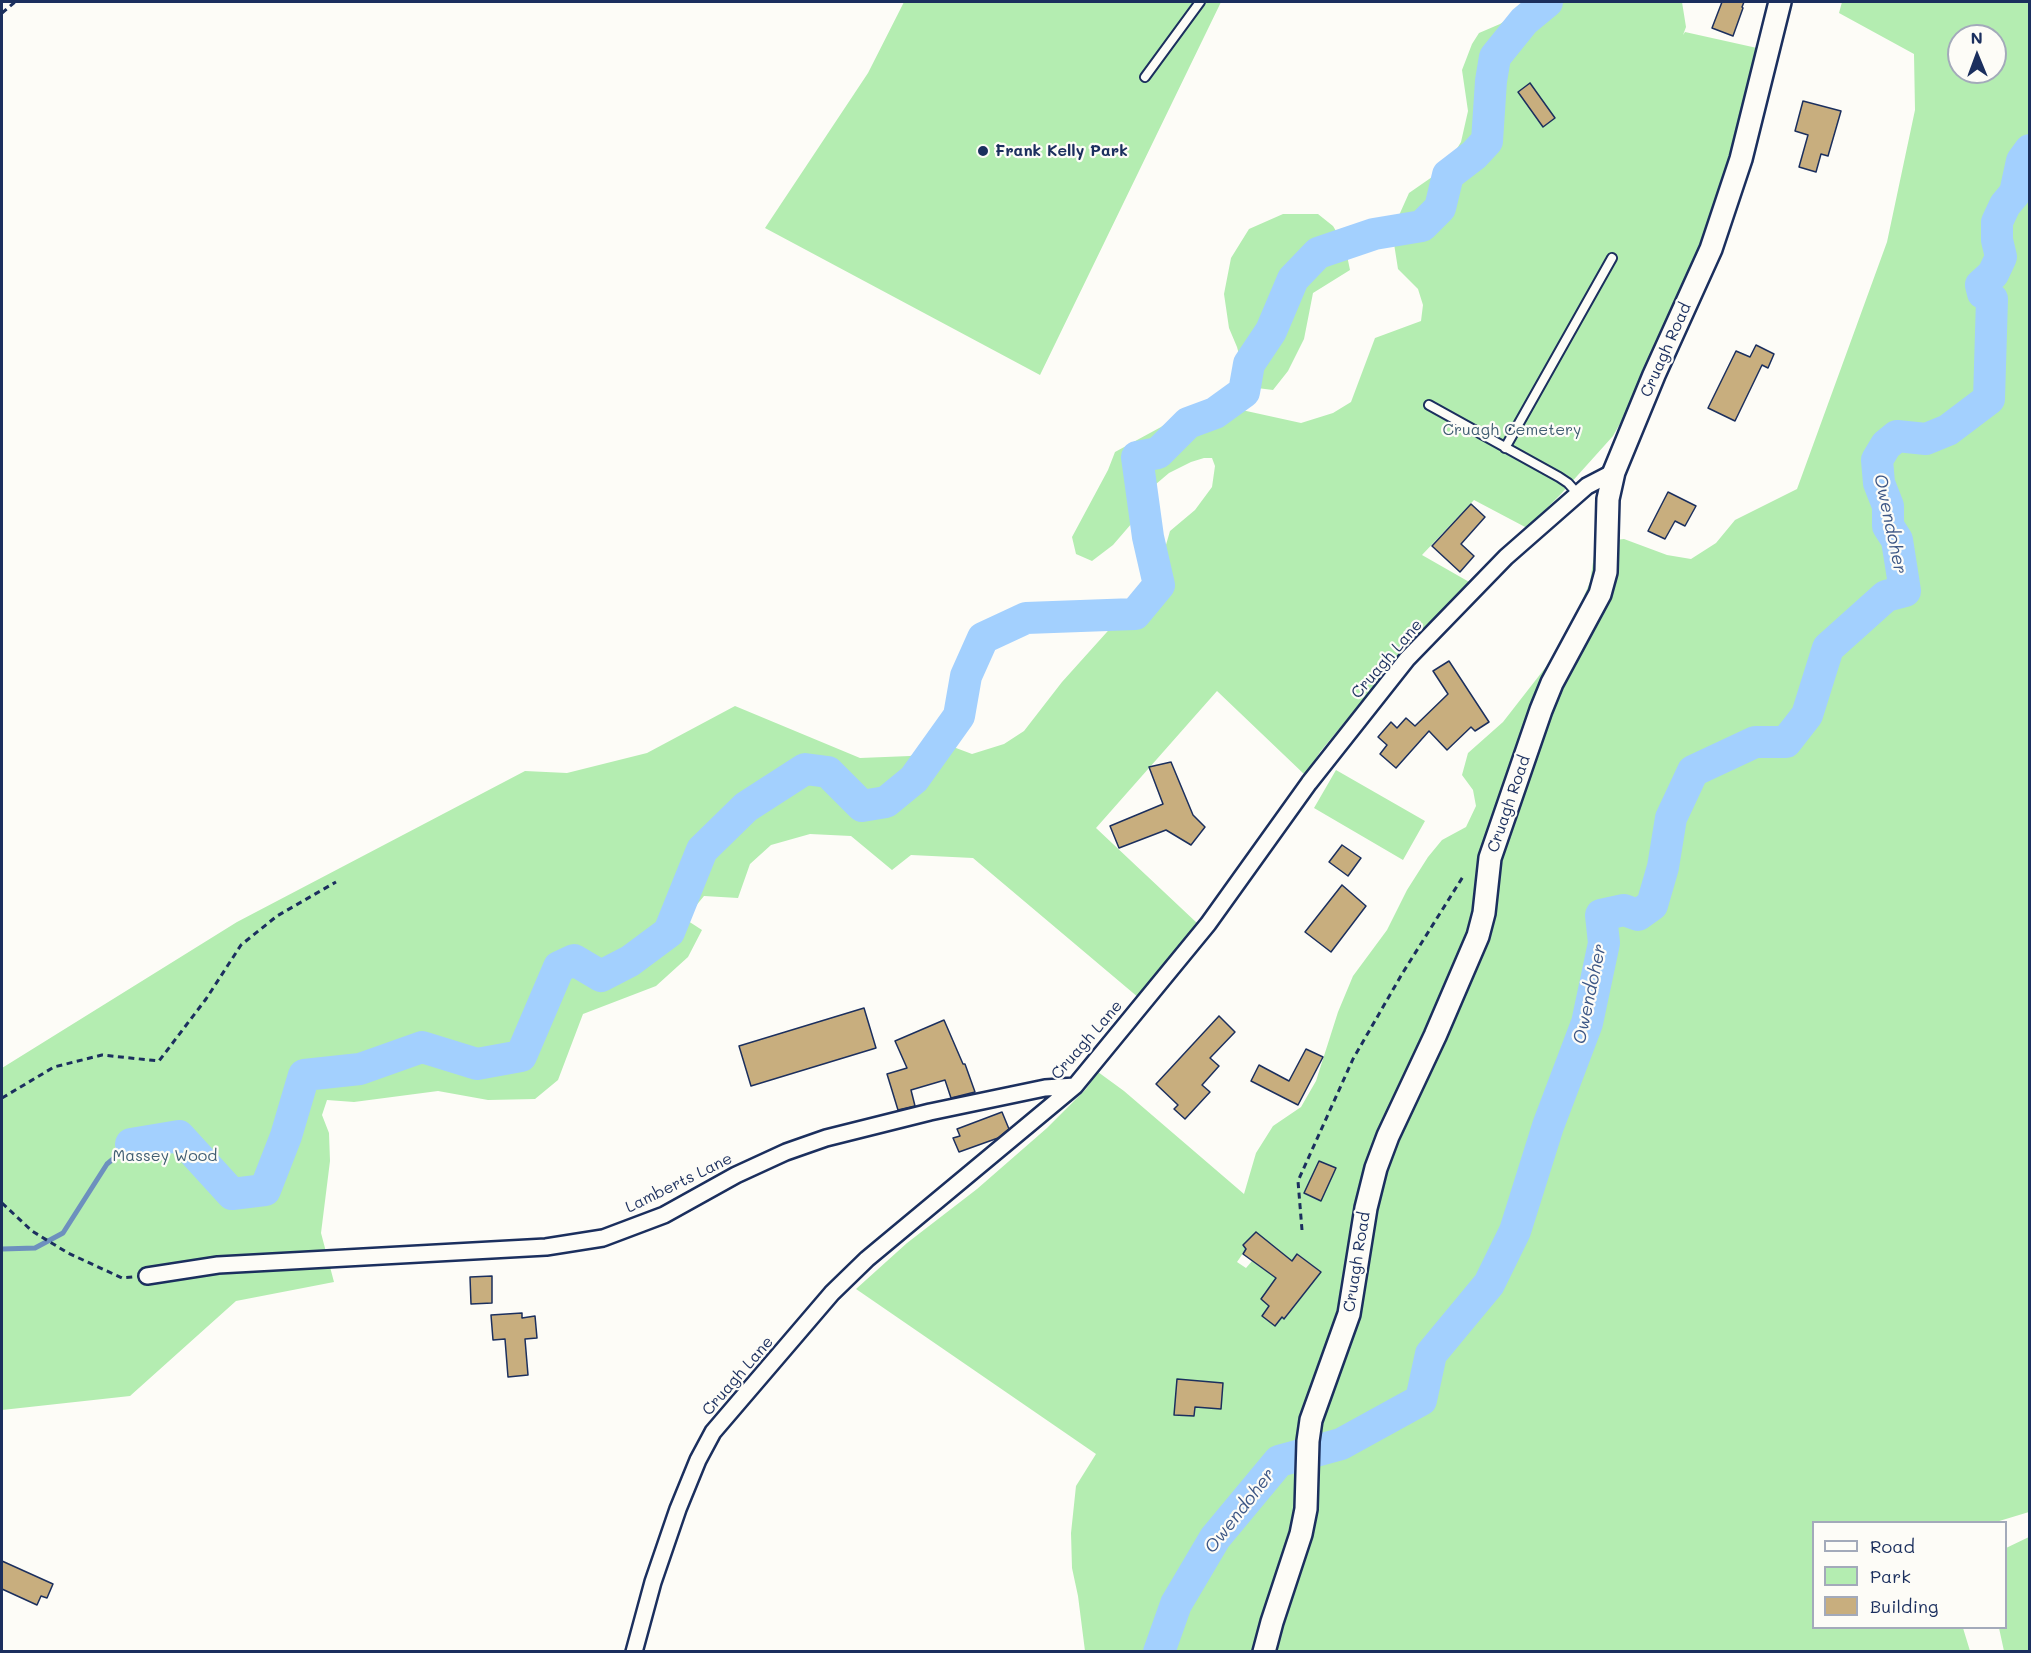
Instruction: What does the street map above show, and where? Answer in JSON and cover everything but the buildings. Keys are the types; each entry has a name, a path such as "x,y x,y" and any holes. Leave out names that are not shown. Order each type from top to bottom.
{"main road":[{"name":"Cruagh Road","path":"1264,1652 1301,1534 1306,1509 1306,1471 1311,1420 1349,1314 1366,1208 1376,1168 1388,1136 1435,1036 1478,936 1484,913 1490,858 1541,710 1552,683 1600,594 1606,572 1608,499 1614,472 1654,375 1711,249 1742,159 1780,2"}],"street":[{"name":"Cruagh Lane","path":"634,1652 653,1582 678,1509 698,1460 713,1432 832,1293 867,1259 1075,1086 1208,924 1309,783 1407,659 1506,557 1587,486 1614,472"},
{"name":"Lamberts Lane","path":"147,1276 218,1264 546,1247 603,1238 664,1215 736,1175 786,1152 826,1138 930,1112 1045,1088 1075,1086"}],"lane":[{"path":"1145,76 1200,2"},
{"path":"1505,448 1612,258"},
{"path":"1429,405 1558,477 1568,483 1578,494"}],"path":[{"path":"2,13 15,2"},
{"path":"1302,1230 1298,1181 1353,1059 1401,974 1464,876"},
{"path":"2,1098 54,1067 102,1054 159,1061 206,999 242,945 277,916 336,882"},
{"path":"2,1203 32,1231 68,1254 122,1278 147,1276"}],"green space":[{"name":"Frank Kelly Park","path":"904,2 1221,2 1040,375 765,228 868,73"},
{"path":"1532,2 1682,2 1686,27 1683,35 1685,32 1757,48 1730,161 1697,255 1636,395 1613,436 1527,528 1474,500 1422,555 1471,583 1377,683 1320,752 1305,775 1217,691 1096,828 1197,923 1139,998 973,858 911,855 892,870 851,836 810,834 771,845 750,864 738,898 704,896 685,919 702,930 688,957 656,986 583,1014 558,1080 535,1099 488,1100 438,1091 354,1102 327,1100 322,1115 329,1133 330,1161 321,1233 334,1282 236,1301 130,1396 2,1410 2,1068 237,922 525,771 567,773 647,753 735,706 860,758 910,756 934,746 956,748 972,754 1004,744 1024,731 1062,682 1133,603 1159,569 1170,531 1195,510 1212,487 1215,466 1212,458 1191,462 1169,473 1149,490 1132,523 1113,545 1092,561 1076,554 1072,537 1108,470 1115,452 1161,427 1188,409 1219,405 1301,423 1333,413 1351,402 1375,338 1421,321 1423,305 1418,289 1398,269 1392,231 1409,193 1445,168 1461,142 1468,111 1462,70 1472,44 1479,33 1500,24"},
{"path":"1842,2 2029,2 2029,1512 1999,1521 1812,1521 1812,1629 1963,1629 1970,1651 1085,1651 1072,1568 1071,1533 1076,1486 1096,1454 856,1289 907,1243 977,1189 1047,1128 1086,1089 1098,1072 1124,1091 1244,1194 1256,1153 1273,1126 1301,1107 1316,1081 1338,1012 1353,976 1387,930 1407,890 1428,857 1442,840 1466,827 1476,806 1473,790 1462,775 1468,753 1503,722 1563,645 1590,582 1596,542 1624,539 1667,555 1691,559 1716,543 1735,520 1797,489 1887,242 1915,110 1914,54 1839,13","holes":["1256,1232 1292,1261 1298,1254 1321,1272 1285,1319 1282,1317 1275,1326 1262,1316 1269,1306 1276,1278 1252,1261 1246,1268 1237,1262 1246,1249 1243,1245","1177,1379 1223,1383 1221,1408 1195,1407 1194,1416 1174,1415"]},
{"path":"1283,214 1318,214 1333,226 1345,246 1350,270 1313,293 1304,339 1288,371 1273,390 1257,388 1244,373 1229,328 1224,294 1231,258 1249,229"},
{"path":"1336,770 1425,821 1403,860 1314,808"},
{"path":"2029,1537 2029,1651 2004,1651 1999,1629 2007,1629 2007,1548"}],"waterway":[{"path":"131,1144 179,1136 232,1194 265,1190 286,1136 304,1075 360,1069 422,1047 477,1064 521,1056 559,967 574,960 601,976 630,961 669,932 702,850 746,807 805,769 828,772 862,806 886,802 914,779 959,716 966,676 983,638 1026,618 1135,614 1159,585 1148,537 1137,457 1158,453 1188,423 1215,413 1244,392 1249,364 1271,331 1293,279 1318,253 1374,234 1422,226 1440,208 1448,175 1474,155 1487,141 1495,57 1524,21 1547,2"},
{"name":"Owendoher","path":"1159,1652 1176,1604 1215,1538 1279,1461 1341,1444 1421,1400 1431,1354 1489,1284 1515,1231 1548,1126 1587,1023 1604,943 1601,915 1624,910 1638,915 1652,905 1663,867 1671,818 1693,771 1755,742 1786,742 1807,715 1828,648 1886,596 1905,591 1897,540 1888,526 1888,506 1879,483 1877,460 1886,445 1897,436 1926,439 1948,430 1989,399 1992,299 1983,293 1981,285 1993,274 2001,257 1997,240 1997,222 2005,205 2015,193 2022,161 2030,150"},
{"path":"2,1249 35,1248 63,1233 107,1164 131,1144"}],"place":[{"name":"Frank Kelly Park","path":"983,151"}],"park label":[{"name":"Cruagh Cemetery","path":"1512,430"},
{"name":"Massey Wood","path":"165,1156"}]}
